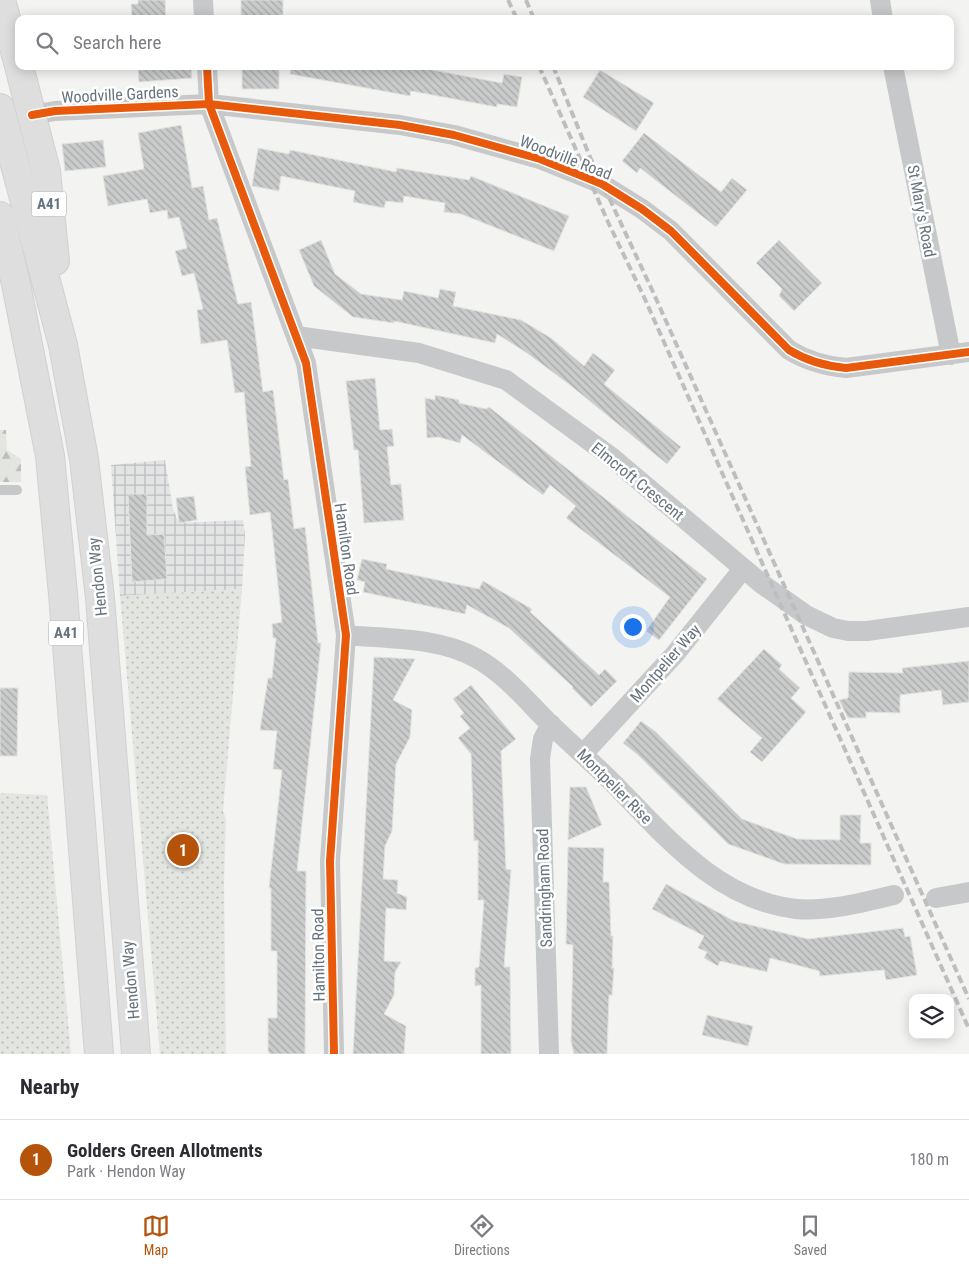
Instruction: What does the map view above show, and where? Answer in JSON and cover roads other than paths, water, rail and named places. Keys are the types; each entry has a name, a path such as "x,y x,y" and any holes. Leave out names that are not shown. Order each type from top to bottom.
{"highway":[{"name":"A41","path":"1,0 15,51"},
{"name":"A41","path":"20,70 46,171 63,345"},
{"name":"Hendon Way","path":"0,108 63,345 84,459 100,598 136,1054"},
{"name":"A41","path":"0,216 16,284 50,456 63,594 99,1054"}],"street":[{"path":"203,0 204,15"},
{"path":"880,0 883,15"},
{"name":"Hamilton Road","path":"207,70 209,104 306,363 346,634 330,861 334,1054"},
{"name":"St Mary's Road","path":"894,70 960,354"},
{"name":"Woodville Gardens","path":"32,115 55,111 209,104"},
{"name":"Woodville Road","path":"209,104 400,125 454,135 540,159 602,184 650,214 694,252 789,350 804,359 832,367 846,368 960,354"},
{"name":"Elmcroft Crescent","path":"296,336 418,353 506,380 610,456 744,569 806,614 841,630 866,631 969,617"},
{"name":"Montpelier Way","path":"584,754 675,654 744,569"},
{"name":"Montpelier Rise","path":"346,634 441,645 458,650 489,665 504,676 686,856 706,874 736,890 768,902 797,909 845,905 894,895"},
{"name":"Sandringham Road","path":"550,1054 540,759 543,739 551,724"},
{"path":"936,898 969,892"}],"lane":[{"path":"0,490 17,490"}],"railway":[{"path":"508,0 515,15"},
{"path":"526,0 532,15"},
{"path":"541,70 608,222 644,297 969,1029"},
{"path":"555,70 590,157 653,292 969,999"}],"place":[{"name":"Golders Green Allotments","path":"183,850"}]}
